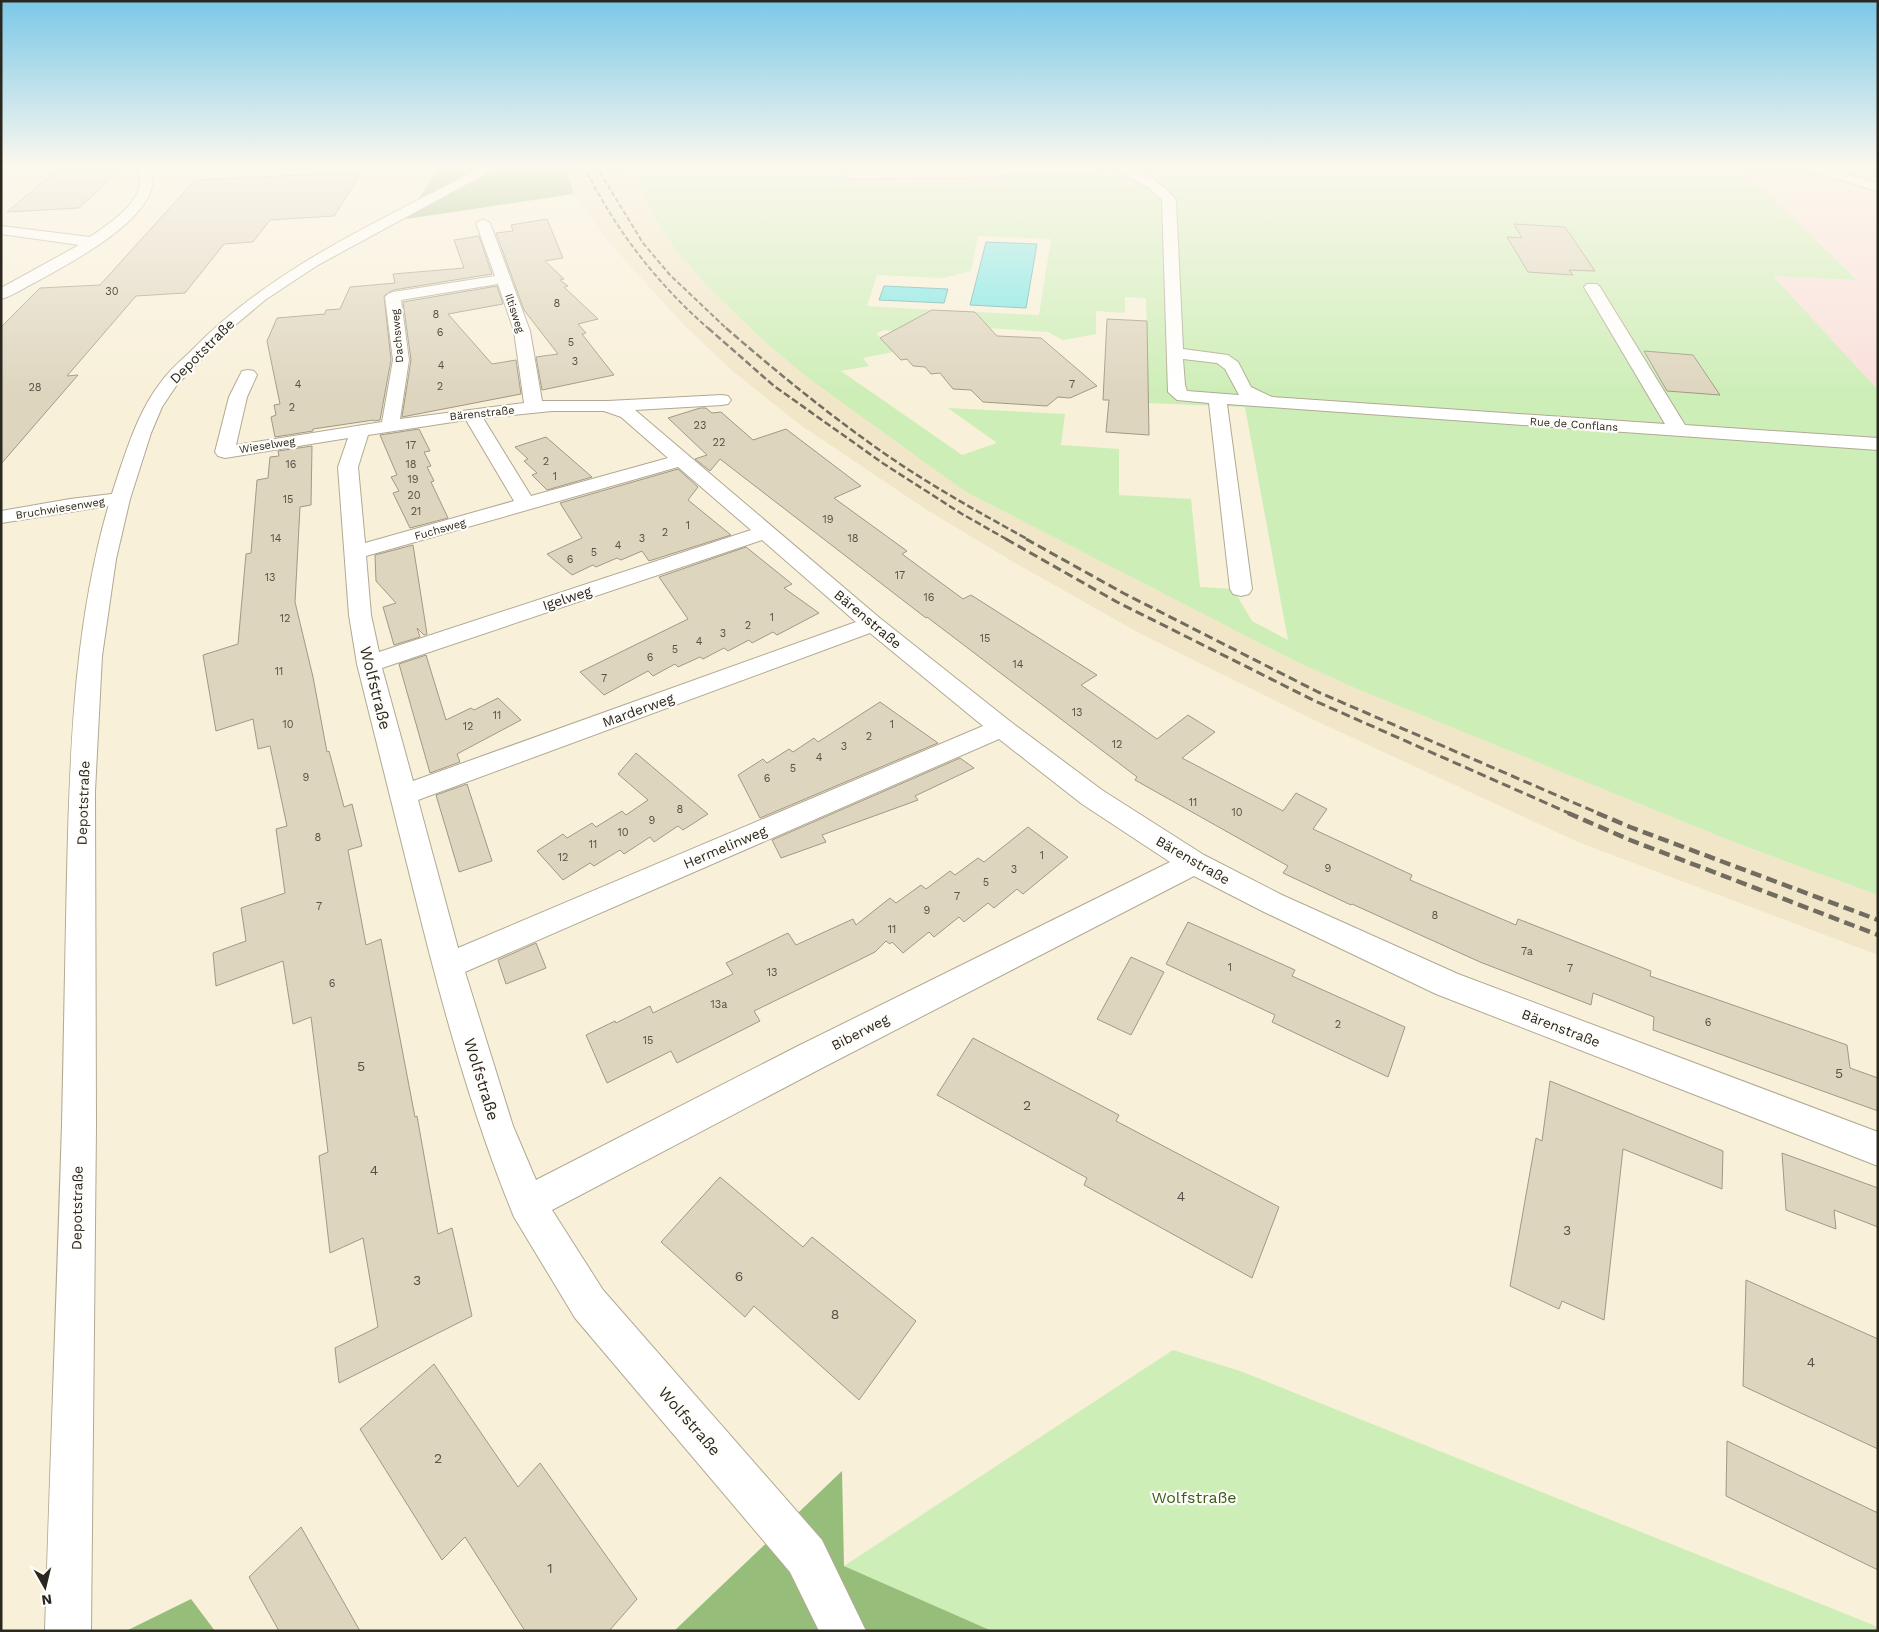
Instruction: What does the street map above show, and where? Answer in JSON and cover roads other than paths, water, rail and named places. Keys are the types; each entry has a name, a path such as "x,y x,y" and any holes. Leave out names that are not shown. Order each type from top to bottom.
{"street":[{"path":"1,294 92,242"},
{"name":"Depotstraße","path":"68,1631 79,1126 82,791 90,656 105,559 120,499 142,433 153,407 169,382 227,324 260,297 313,262 350,242"},
{"name":"Iltisweg","path":"490,242 522,331 534,408"},
{"name":"Rue de Conflans","path":"1171,242 1176,385 1179,394 1271,403 1878,444"},
{"name":"Dachsweg","path":"375,428 401,360 393,297 504,279"},
{"path":"1592,287 1679,431"},
{"name":"Rue de Conflans","path":"1175,353 1222,359 1232,366 1244,390 1271,403"},
{"name":"Wieselweg","path":"248,375 238,397 225,452 375,428"},
{"path":"1217,399 1241,589"},
{"name":"Bärenstraße","path":"375,428 471,414 534,408 722,400"},
{"name":"Bärenstraße","path":"606,406 633,418 873,624 1002,728 1092,797 1194,863 1288,911 1447,984 1878,1150"},
{"path":"471,414 526,504"},
{"name":"Wolfstraße","path":"375,428 348,467 360,615 369,664 448,966 496,1126 527,1204 589,1304 806,1556 844,1631"},
{"name":"Fuchsweg","path":"354,553 681,460"},
{"name":"Bruchwiesenweg","path":"1,517 70,505 120,499"},
{"name":"Igelweg","path":"369,664 765,532"},
{"name":"Marderweg","path":"403,795 873,624"},
{"name":"Hermelinweg","path":"448,966 1002,728"},
{"name":"Biberweg","path":"527,1204 1194,863"}],"water":[{"path":"986,242 1037,244 1026,308 970,305"},
{"path":"884,286 948,289 944,303 879,300"}],"railway":[{"path":"630,242 672,293 709,329"},
{"path":"642,242 670,275 727,329"},
{"path":"708,328 774,386 884,464 962,514 1008,540"},
{"path":"726,328 807,395 891,458 976,511 1029,540"},
{"path":"1006,539 1117,602 1315,701 1571,814"},
{"path":"1026,539 1125,594 1318,692 1600,814"},
{"path":"1568,813 1630,840 1878,935"},
{"path":"1597,813 1878,920"}]}
